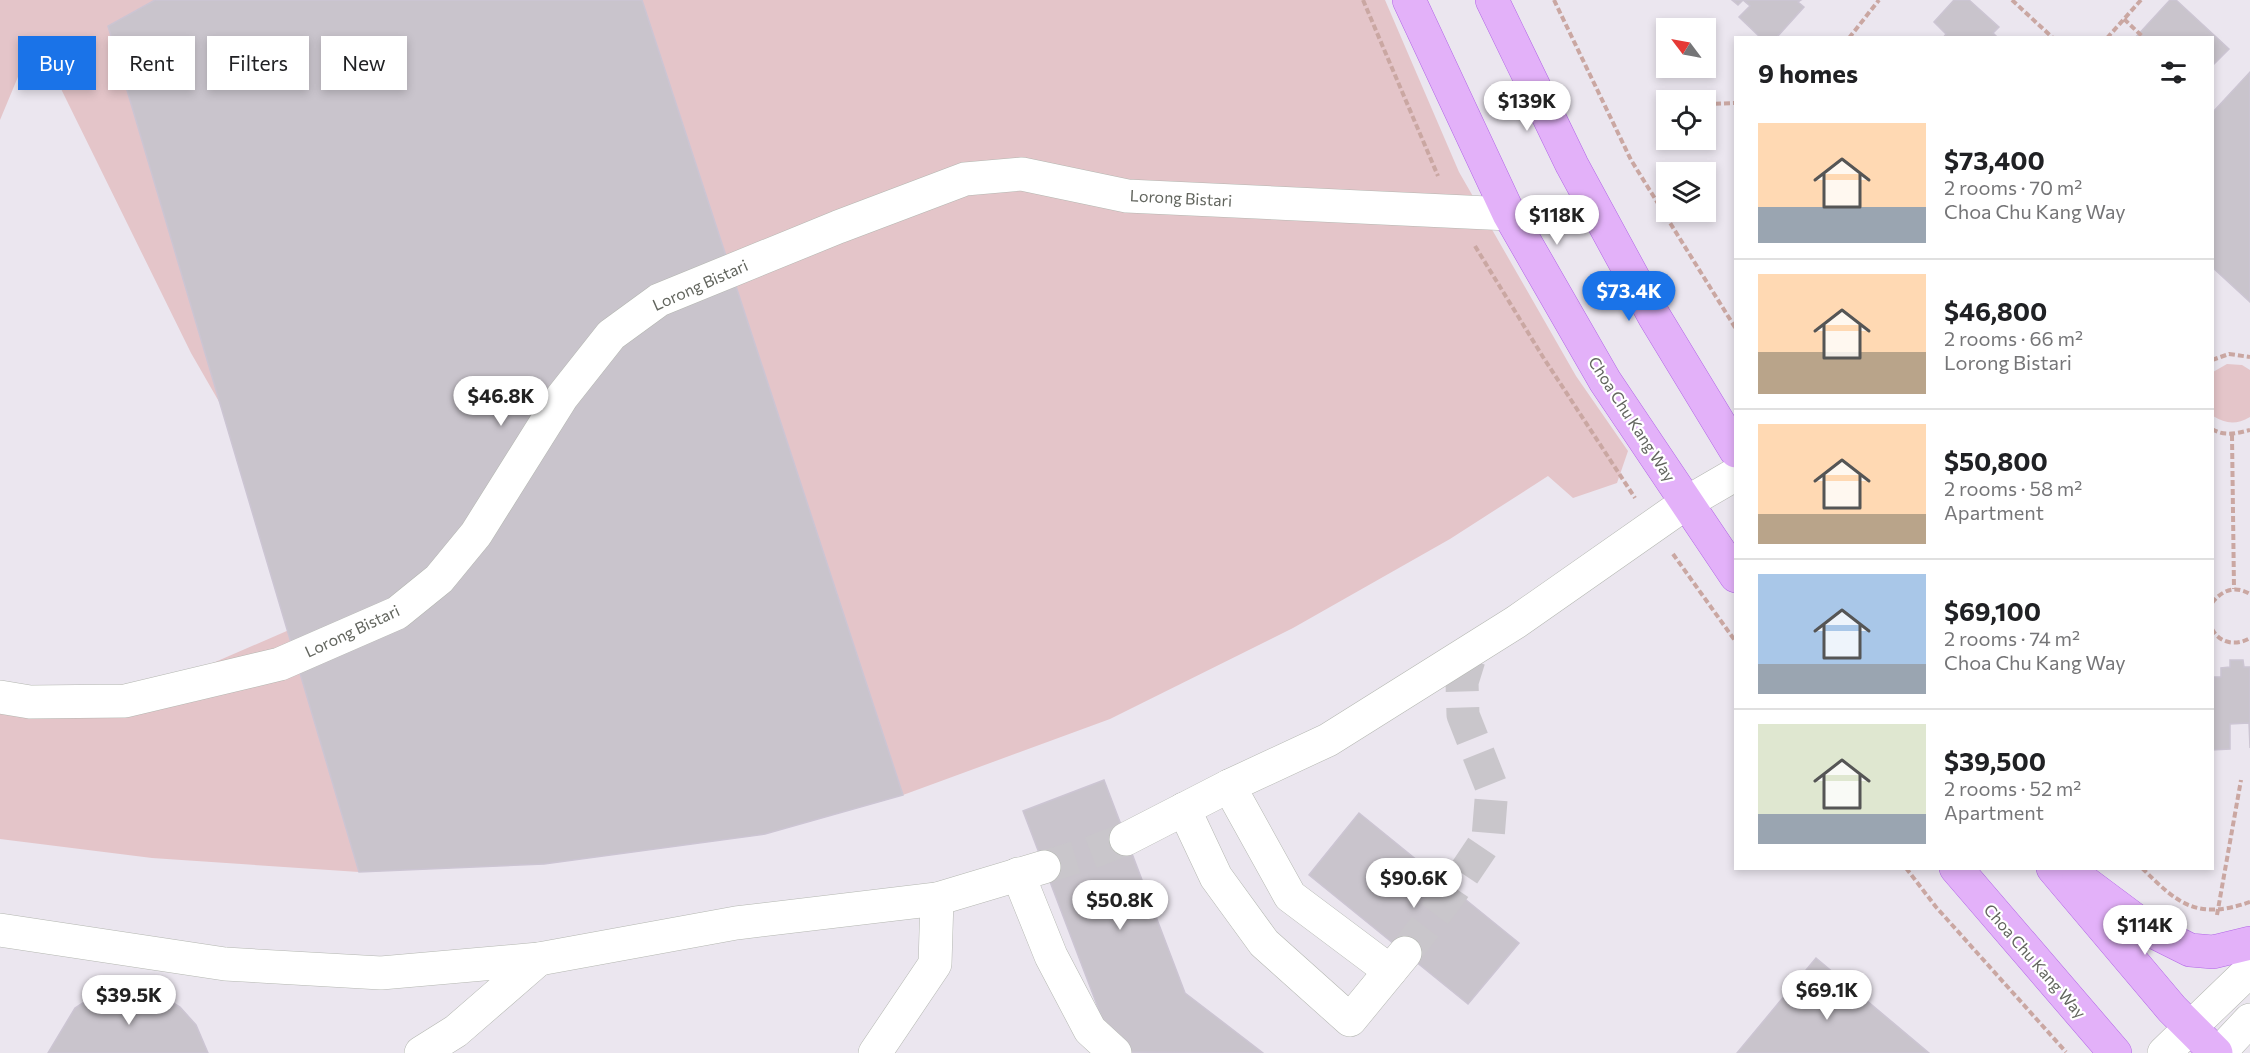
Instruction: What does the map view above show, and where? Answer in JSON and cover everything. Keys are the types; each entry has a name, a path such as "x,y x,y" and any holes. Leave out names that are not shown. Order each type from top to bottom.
{"main road":[{"name":"Choa Chu Kang Way","path":"1409,0 1509,214 1605,381 1734,573"},
{"path":"1492,0 1572,165 1654,316 1734,447"},
{"name":"Choa Chu Kang Way","path":"1958,870 2115,1053"},
{"path":"2055,870 2190,1028 2218,1053"},
{"path":"2068,870 2146,928 2190,950 2213,952 2250,944"}],"street":[{"name":"Lorong Bistari","path":"0,697 30,702 125,701 280,664 397,613 438,579 476,534 562,397 611,335 659,300 838,226 965,179 1022,174 1127,196 1509,214"},
{"path":"1126,839 1229,786 1328,740 1516,622 1686,503 1734,475"},
{"path":"1184,809 1216,876 1264,943 1350,1020 1398,962 1290,896 1229,786"},
{"path":"0,930 225,964 381,973 539,959 736,924 937,898 1031,871 1051,956 1090,1030 1114,1053"},
{"path":"875,1053 935,964 937,898"},
{"path":"421,1053 456,1031 539,959"},
{"path":"2164,1053 2250,970"},
{"path":"2218,1053 2250,1020"}],"path":[{"path":"1363,0 1453,211 1653,526 1734,639"},
{"path":"1554,0 1631,160 1734,326"},
{"path":"1851,36 1879,0"},
{"path":"2012,0 2051,36"},
{"path":"2109,36 2141,0"},
{"path":"2124,19 2142,36"},
{"path":"1716,104 1734,103"},
{"path":"2214,359 2229,354 2250,357"},
{"path":"2214,430 2232,435 2250,430"},
{"path":"2232,435 2234,589"},
{"path":"2214,600 2219,594 2234,589 2250,594"},
{"path":"2214,632 2228,643 2243,642 2250,638"},
{"path":"2218,909 2241,780"},
{"path":"1908,870 1936,907 2067,1053"},
{"path":"2144,870 2172,897 2193,908 2232,908 2250,902"}],"shaded area":[{"path":"0,0 1385,0 1459,172 1576,376 1628,451 1617,483 1573,498 1548,476 1450,539 1293,628 1110,719 903,795 765,834 544,864 359,872 152,858 0,839 0,684 52,694 183,676 335,610 191,353 62,90 96,90 96,36 18,36 18,77 0,120"},
{"path":"2227,364 2242,365 2250,370 2250,417 2236,422 2227,422 2214,417 2214,371"}],"building":[{"path":"155,0 642,0 903,795 765,834 544,864 359,872 127,90 195,90 195,36 111,36 108,26"},
{"path":"1732,0 1743,0 1738,5"},
{"path":"1743,0 1801,0 1798,2 1804,7 1778,36 1759,36 1739,17 1750,6"},
{"path":"1954,0 1969,0 1999,27 1993,33 1996,36 1944,36 1946,34 1934,22"},
{"path":"2170,0 2176,0 2229,49 2214,64 2214,36 2137,36"},
{"path":"2250,72 2250,302 2214,269 2214,111"},
{"path":"2230,660 2243,660 2244,667 2250,667 2250,748 2249,723 2230,724 2230,749 2214,750 2214,677 2221,677 2221,668 2230,667"},
{"path":"1104,780 1185,993 1263,1053 1115,1052 1023,811"},
{"path":"1359,813 1519,943 1468,1004 1309,875"},
{"path":"1816,958 1929,1053 1737,1053"},
{"path":"119,989 141,990 162,996 180,1007 196,1025 208,1053 48,1053 75,1008 95,995"}],"tunnel":[{"path":"1405,953 1453,890 1488,838 1492,788 1463,715 1462,682 1472,650"},
{"path":"1044,867 1126,839"}]}
